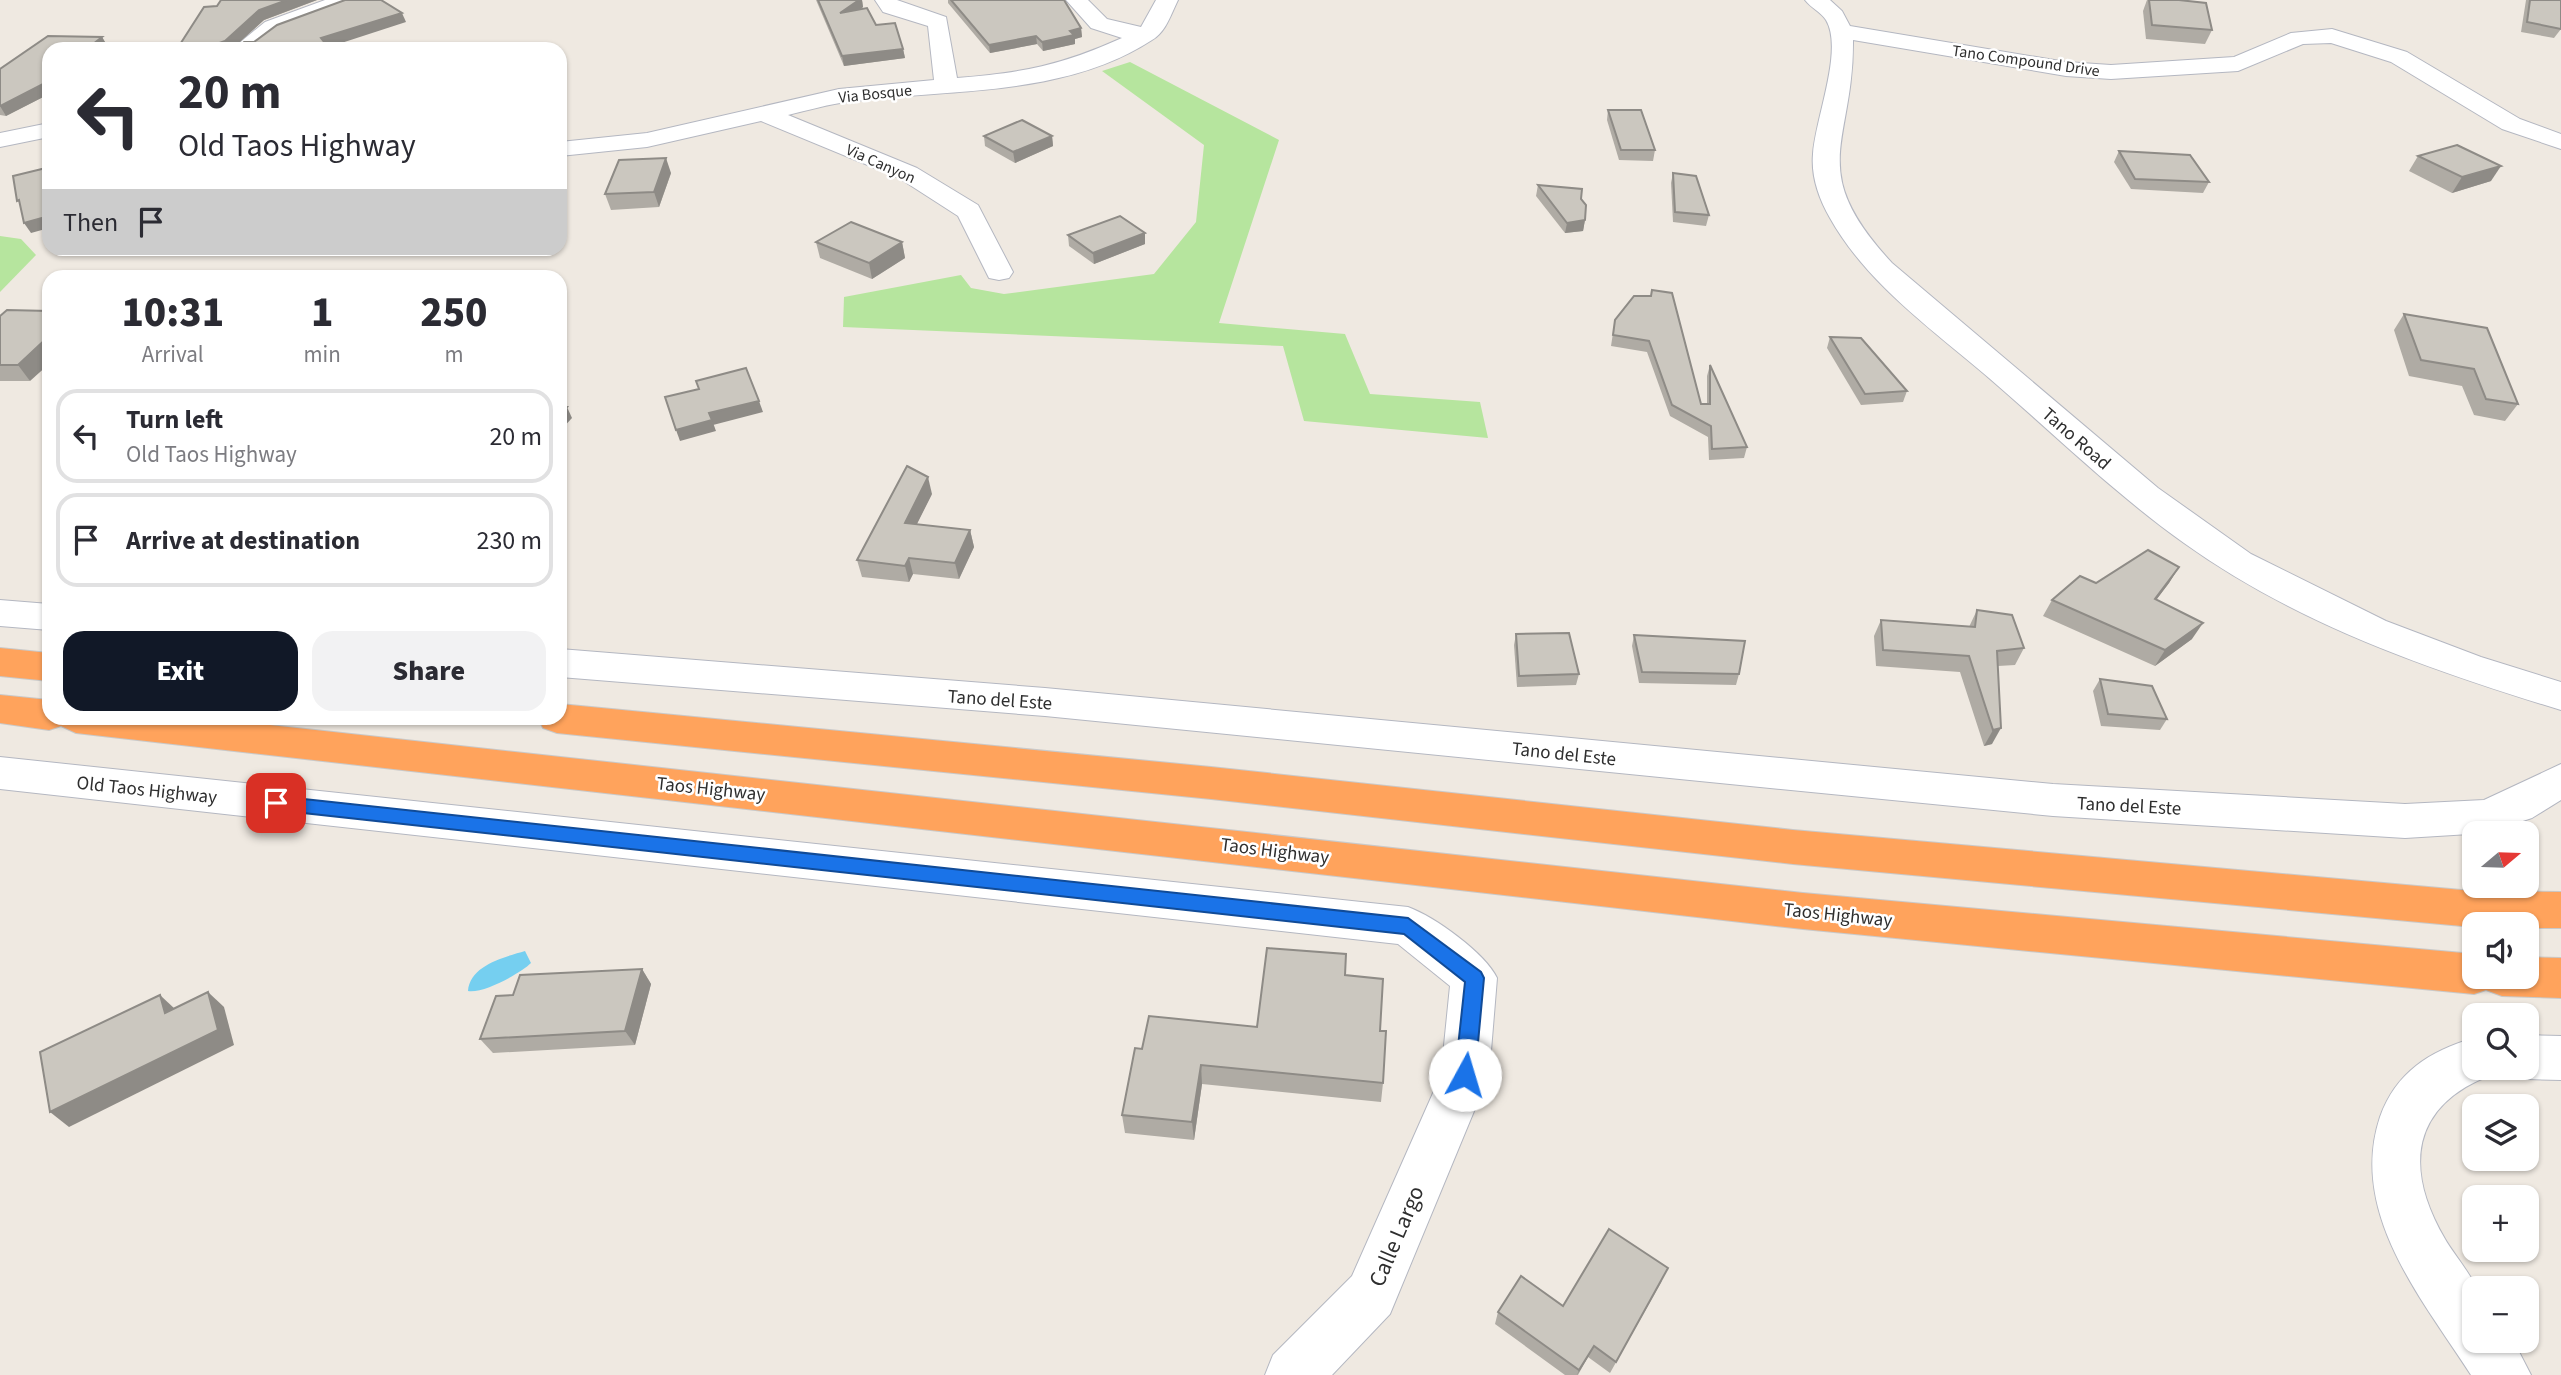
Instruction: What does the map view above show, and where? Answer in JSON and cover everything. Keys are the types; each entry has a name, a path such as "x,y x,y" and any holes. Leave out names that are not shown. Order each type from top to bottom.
{"highway":[{"path":"0,662 42,666"},
{"path":"0,709 42,714"},
{"path":"567,719 1211,783 1793,847 2473,909 2561,910"},
{"name":"Taos Highway","path":"139,725 1803,911 2462,973"},
{"path":"2539,977 2561,978"}],"street":[{"path":"253,42 273,27 345,0"},
{"path":"886,0 891,7 938,22 946,86"},
{"path":"1077,0 1092,21 1101,26 1146,35 1155,25 1167,0"},
{"path":"1816,0 1833,15 1840,31"},
{"name":"Tano Compound Drive","path":"1840,31 2066,69 2111,72 2238,64 2298,38 2332,36 2399,57 2511,124 2561,142"},
{"name":"Tano Road","path":"1840,31 1841,48 1825,156 1826,172 1836,202 1854,235 1894,280 2152,502 2200,537 2312,600 2381,633 2454,662 2561,696"},
{"name":"Via Bosque","path":"567,148 648,140 839,96 1017,80 1083,64 1146,35"},
{"name":"Via Canyon","path":"764,114 908,173 969,211 999,272"},
{"path":"0,140 42,131"},
{"path":"0,613 42,616"},
{"name":"Tano del Este","path":"567,664 1045,702 2053,800 2405,821 2484,817 2545,793 2561,780"},
{"name":"Old Taos Highway","path":"0,773 1408,926 1474,978 1465,1075"},
{"path":"2539,1057 2561,1058"},
{"path":"2462,1065 2437,1075 2415,1095 2400,1129 2394,1165 2404,1216 2438,1278 2462,1314"},
{"name":"Calle Largo","path":"1293,1375 1371,1295 1465,1075"},
{"path":"2489,1353 2503,1375"}],"green space":[{"path":"1130,62 1279,140 1219,323 1345,334 1370,394 1480,402 1488,438 1304,421 1283,346 843,327 844,297 961,275 971,288 1004,294 1154,274 1196,222 1204,145 1102,71"},
{"path":"0,236 21,239 36,255 0,292"}],"water":[{"path":"525,951 531,963 526,967 492,986 468,991 470,982 482,968 499,959"}],"building":[{"path":"221,0 287,0 259,10 225,41 182,42 204,7 217,6"},
{"path":"345,0 381,0 402,13 321,38 324,42 254,42 277,25"},
{"path":"818,0 859,0 840,13 867,8 876,25 895,23 903,49 842,56"},
{"path":"951,0 1064,0 1081,28 1070,31 1074,35 1042,42 1036,36 989,45"},
{"path":"2149,0 2206,3 2212,30 2152,25"},
{"path":"2530,0 2561,0 2561,29 2527,22"},
{"path":"48,36 102,37 96,42 42,42 42,85 0,106 0,69"},
{"path":"1608,110 1641,110 1655,150 1621,150"},
{"path":"1022,120 1052,136 1013,152 984,136"},
{"path":"2457,145 2501,166 2462,177 2418,156"},
{"path":"2119,151 2190,155 2209,182 2135,179"},
{"path":"666,158 654,192 605,194 619,160"},
{"path":"42,169 42,218 24,223 13,176"},
{"path":"1673,173 1696,176 1709,215 1675,212"},
{"path":"1538,185 1582,189 1581,199 1586,205 1585,220 1567,223"},
{"path":"1120,216 1145,233 1093,253 1068,235"},
{"path":"851,222 902,242 869,263 816,242"},
{"path":"1652,290 1672,293 1701,404 1710,404 1710,365 1747,447 1712,449 1711,426 1672,405 1649,341 1613,335 1615,320 1634,296 1651,296"},
{"path":"7,310 42,311 42,343 18,365 0,365 0,316"},
{"path":"2404,314 2487,328 2518,404 2486,399 2474,369 2421,360"},
{"path":"1830,337 1861,338 1907,391 1865,394"},
{"path":"746,368 759,401 709,413 712,420 676,430 665,397 699,389 696,381"},
{"path":"907,466 928,477 905,523 970,530 955,563 909,558 905,566 857,560"},
{"path":"2148,550 2179,567 2155,599 2203,623 2165,650 2052,600 2080,576 2096,583"},
{"path":"1977,610 2012,615 2024,648 1997,651 2001,728 1993,730 1969,656 1883,650 1881,620 1975,627"},
{"path":"1569,633 1579,674 1519,676 1516,634"},
{"path":"1634,635 1745,641 1739,674 1642,672"},
{"path":"2100,679 2152,686 2167,719 2108,714"},
{"path":"1267,948 1346,954 1345,975 1383,979 1380,1031 1386,1031 1383,1083 1201,1065 1192,1122 1122,1115 1135,1048 1142,1049 1149,1016 1257,1027"},
{"path":"642,969 625,1031 480,1039 496,996 513,995 520,975"},
{"path":"208,992 218,1030 50,1112 40,1052 160,995 165,1013"},
{"path":"1609,1229 1668,1268 1616,1362 1594,1346 1579,1370 1498,1312 1521,1276 1563,1306"}],"route":[{"path":"276,803 1408,926 1474,978 1465,1075"}]}
